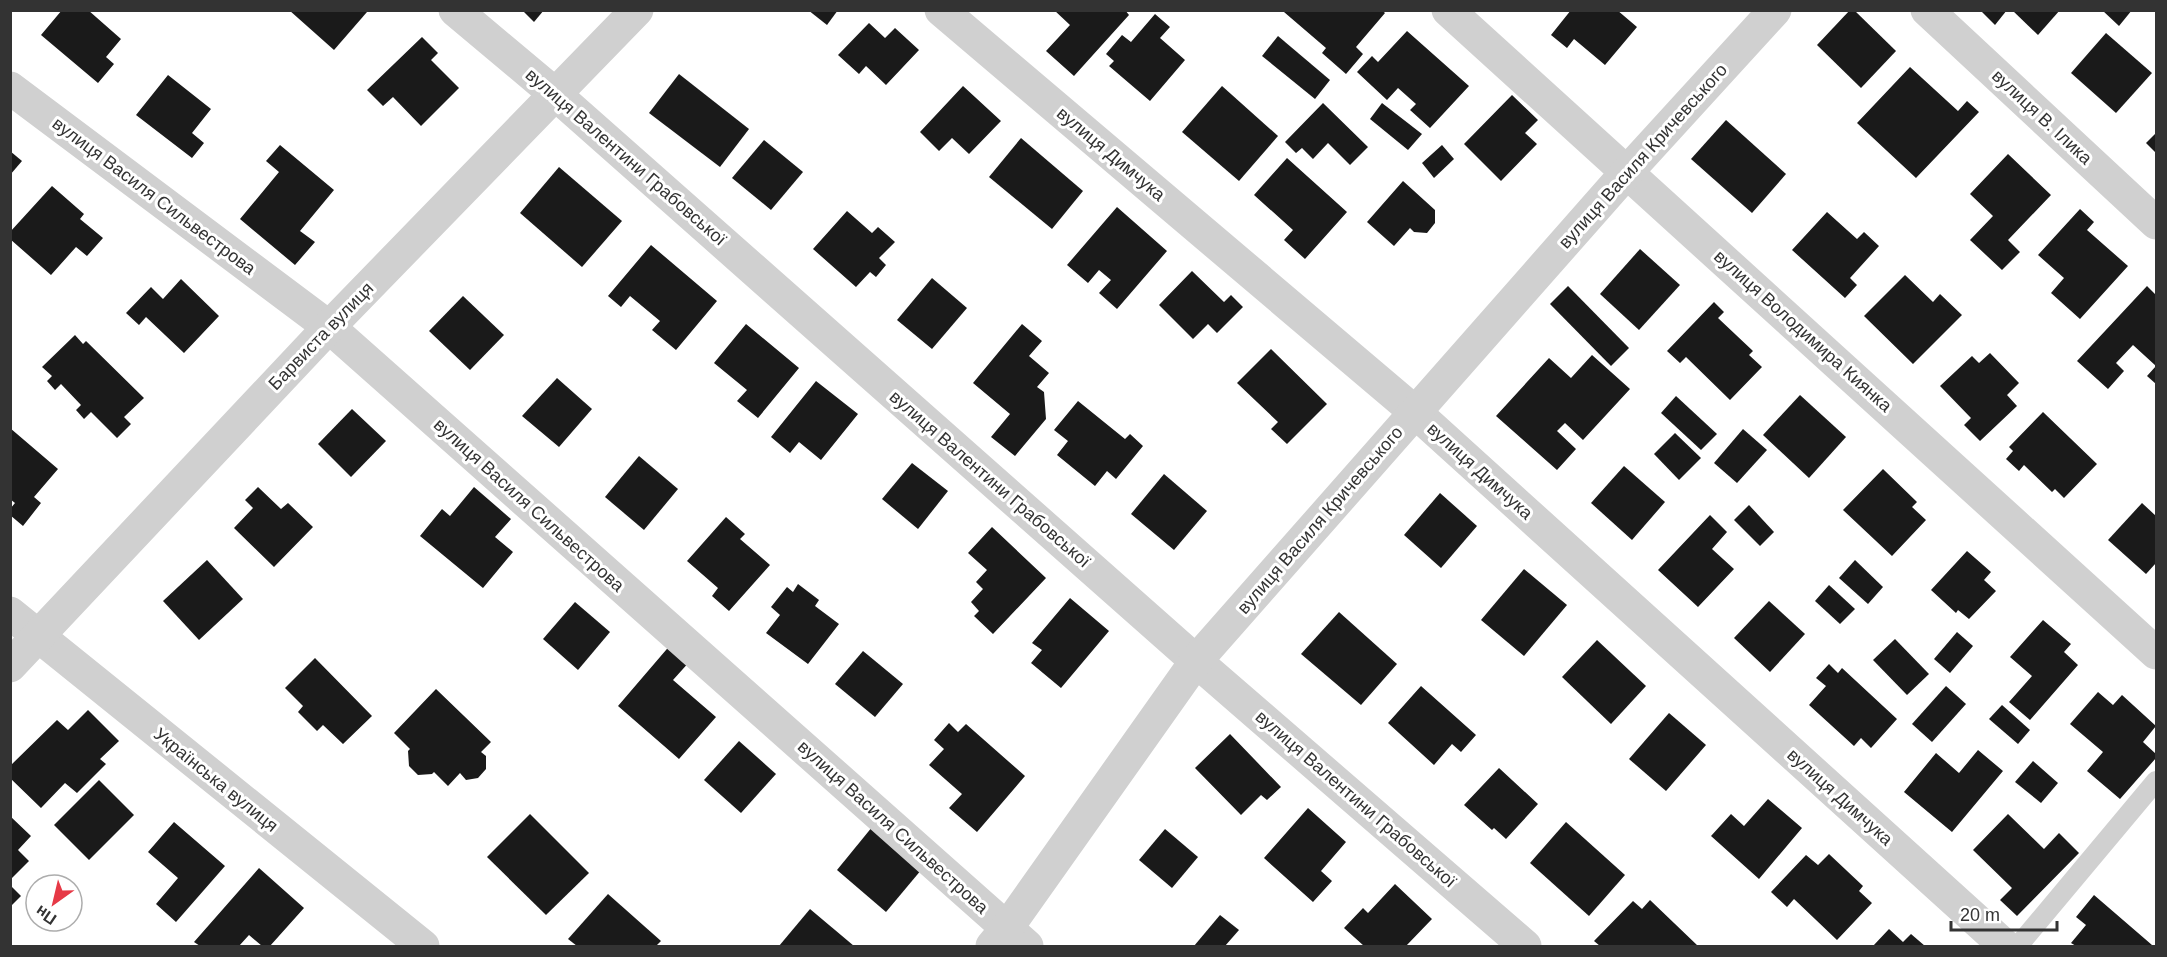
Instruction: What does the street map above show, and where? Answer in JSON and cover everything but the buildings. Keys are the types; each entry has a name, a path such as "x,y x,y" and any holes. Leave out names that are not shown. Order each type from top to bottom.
{"street":[{"name":"вулиця Валентини Грабовської","path":"455,10 555,94 1196,660 1525,946"},
{"name":"Барвиста вулиця","path":"10,666 328,327 637,10"},
{"name":"вулиця Димчука","path":"941,10 1415,412 2005,946"},
{"name":"вулиця Володимира Киянка","path":"1448,10 2157,653"},
{"name":"вулиця Василя Кричевського","path":"1009,940 1196,660 1627,172 1775,10"},
{"name":"вулиця В. Ілика","path":"1927,10 2157,223"},
{"name":"вулиця Василя Сильвестрова","path":"10,88 328,327 1009,940"},
{"name":"Українська вулиця","path":"10,613 423,946"}],"lane":[{"path":"2018,946 2157,781"}]}
